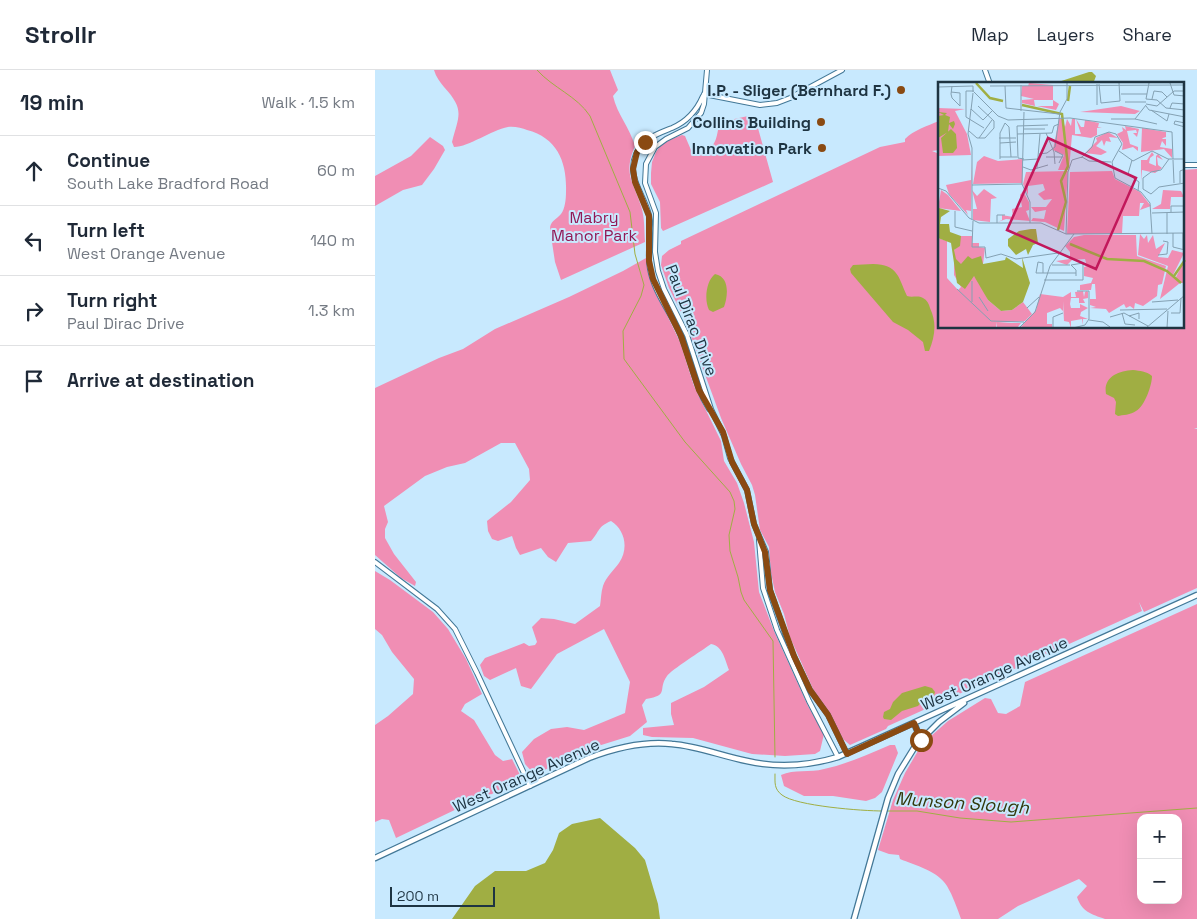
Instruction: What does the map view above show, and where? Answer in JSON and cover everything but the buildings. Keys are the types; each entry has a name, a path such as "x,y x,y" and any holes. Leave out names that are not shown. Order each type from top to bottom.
{"main road":[{"name":"West Orange Avenue","path":"375,858 599,754 625,747 648,744 697,747 746,761 771,765 805,764 838,757 1197,595"},
{"path":"854,919 882,816 898,774 916,745 943,719 976,695"},
{"path":"914,723 919,735 916,745"}],"street":[{"path":"704,94 696,110 687,119 673,128 655,134 648,139 655,147 693,123 703,108 707,70"},
{"path":"704,94 760,105 777,104 842,70"},
{"path":"985,70 989,82"},
{"name":"Paul Dirac Drive","path":"648,139 637,152 633,169 635,182 649,216 651,273 655,285 681,336 699,390 724,436 732,462 747,490 761,551 763,588 781,642 838,757"},
{"name":"Paul Dirac Drive","path":"655,147 648,158 644,177 656,213 655,252 658,271 664,289 687,335 713,414"},
{"name":"Paul Dirac Drive","path":"757,533 765,552 770,590 794,656 810,690 828,715 847,754"},
{"path":"375,562 437,609 455,629 530,786"}],"green space":[{"name":"Mabry Manor Park","path":"434,70 610,70 618,90 613,96 615,103 635,146 631,156 630,171 632,183 642,210 645,242 561,280 555,262 550,229 552,222 562,212 565,201 565,171 558,153 553,145 538,134 513,127 501,129 454,147 452,142 458,119 458,107 438,79"},
{"path":"748,116 756,121 773,182 663,231 661,228 660,202 651,184 652,162 661,145 682,135 685,136 691,150 707,149 713,145 718,130 730,120"},
{"path":"938,121 938,150 932,151 938,152 938,329 1185,329 1185,170 1197,169 1197,428 1194,429 1197,429 1197,588 1144,612 1139,602 1142,611 850,745 843,739 813,689 790,637 784,614 775,592 769,547 760,530 752,485 721,418 685,320 669,288 661,265 662,256 681,244 681,241 880,147 905,142 905,139 921,128"},
{"path":"430,137 443,146 445,150 422,185 403,190 375,206 375,176 411,156"},
{"path":"646,258 649,276 680,342 694,386 721,441 724,461 737,483 744,503 754,542 759,592 774,631 808,706 824,734 820,751 815,754 785,756 752,754 693,738 643,735 643,728 674,725 671,703 704,687 729,670 721,650 711,644 667,676 661,694 646,699 642,705 647,722 630,736 598,746 540,772 533,773 525,764 522,752 534,739 551,729 567,727 584,730 625,713 630,682 604,629 557,654 531,689 521,686 516,668 490,680 484,676 480,665 485,658 524,643 529,646 535,645 537,642 532,627 541,618 575,624 600,606 604,583 619,563 624,551 625,545 620,529 611,521 606,523 591,541 568,543 556,562 548,557 541,548 520,555 512,536 498,541 492,539 488,531 487,521 511,502 530,480 529,469 515,443 501,443 465,463 447,467 425,476 384,506 388,522 385,529 385,538 394,554 416,582 415,586 401,578 375,555 375,388 463,349 495,329 569,297"},
{"path":"375,571 433,612 448,629 466,659 482,694 465,704 461,711 474,720 495,755 503,761 512,759 522,779 477,802 461,807 396,838 389,820 382,819 375,822 375,725 413,694 414,679 392,652 382,635 375,629"},
{"path":"1197,604 1197,919 1105,919 1091,914 1079,902 1077,897 1087,886 1079,879 1018,906 998,919 961,919 949,890 938,876 900,859 899,855 878,850 893,800 905,773 922,744 948,721 985,698 991,699 998,713 1006,714 1020,706 1025,682"},
{"path":"890,745 895,745 898,753 882,792 875,798 866,801 833,796 804,796 784,786 781,775 786,773 833,767 858,759"}],"shaded area":[{"path":"1089,72 1096,76 1094,82 1058,82"},
{"path":"873,264 892,269 899,277 907,296 921,297 928,302 934,324 934,335 929,351 925,351 923,342 908,330 893,322 851,273 850,269 853,265"},
{"path":"715,274 723,279 727,293 724,307 713,312 707,306 706,296 710,281"},
{"path":"1133,370 1145,372 1152,376 1151,385 1145,400 1139,408 1132,413 1118,416 1115,414 1116,402 1114,398 1106,394 1107,383 1109,379 1117,374"},
{"path":"925,686 932,688 935,692 934,695 926,697 918,706 902,711 891,720 884,719 884,712 890,709 893,702 902,693"},
{"path":"600,818 635,848 645,860 658,904 660,919 452,919 475,886 495,871 526,871 545,863 553,850 559,833 572,824"}],"waterway":[{"name":"Munson Slough","path":"537,70 550,82 572,97 590,116 630,212 635,254 644,285 641,296 623,331 624,359 685,442 730,492 734,501 735,509 729,535 730,551 741,592 744,600 773,641 775,757"},
{"name":"Munson Slough","path":"775,774 775,786 782,795 789,799 830,807 883,811"},
{"name":"Munson Slough","path":"887,811 917,811 960,818 1011,822 1197,808"}],"place":[{"name":"I.P. - Sliger (Bernhard F.)","path":"901,90"},
{"name":"Collins Building","path":"821,122"},
{"name":"Innovation Park","path":"822,148"}],"route":[{"path":"645,142 635,157 633,175 649,216 649,267 655,285 681,336 699,390 723,432 732,462 747,490 754,524 767,558 770,590 791,650 805,681 811,693 825,709 847,754 914,723 919,735 916,745 921,740"}]}
